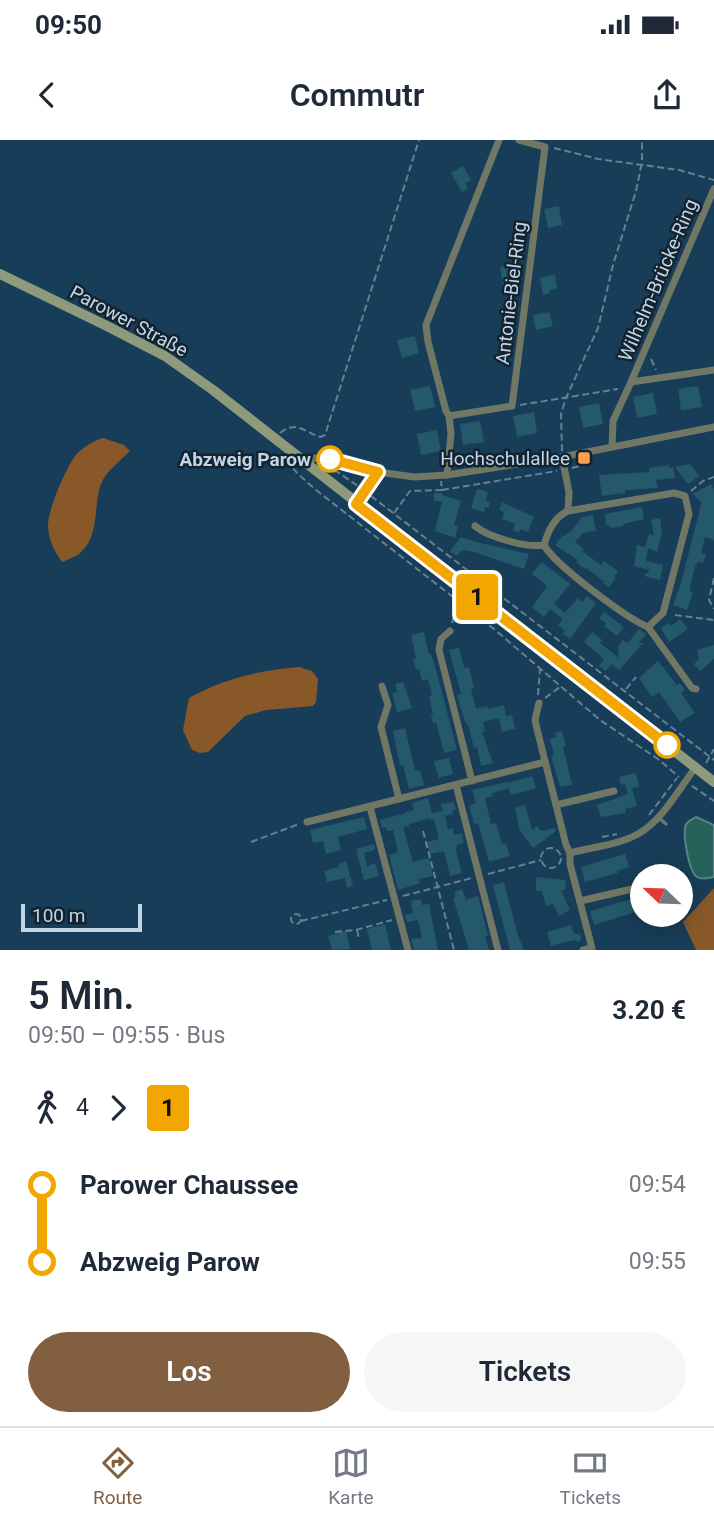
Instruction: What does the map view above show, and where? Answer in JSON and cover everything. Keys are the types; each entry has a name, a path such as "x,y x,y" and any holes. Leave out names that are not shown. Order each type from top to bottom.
{"street":[{"path":"445,475 451,434 449,416 428,342 426,325 499,140"},
{"path":"519,140 545,147"},
{"name":"Antonie-Biel-Ring","path":"512,406 545,147"},
{"name":"Wilhelm-Brücke-Ring","path":"612,447 613,421 714,189"},
{"name":"Parower Straße","path":"0,274 165,356 214,390 356,504 714,782"},
{"name":"Wilhelm-Brücke-Ring","path":"631,382 714,370"},
{"path":"449,416 512,406"},
{"path":"302,460 324,457 378,472 414,477 445,475 562,453 592,452 714,427"},
{"path":"562,453 569,492 568,511"},
{"path":"356,504 378,472"},
{"path":"648,627 663,613 689,514 685,496 674,493 560,514 544,545 548,554 634,621 648,627 686,681 696,689"},
{"path":"475,526 482,532 512,541 532,546 544,545"},
{"path":"450,631 441,639 439,650 472,780"},
{"path":"382,686 388,705 381,727 400,799"},
{"path":"539,703 535,720 592,949 583,950"},
{"path":"307,822 545,762"},
{"path":"570,853 634,836 657,817 695,768"},
{"path":"456,785 498,950"},
{"path":"556,805 614,790"},
{"path":"370,807 408,950"},
{"path":"580,901 630,889"}],"lane":[{"path":"657,817 666,824"}],"path":[{"path":"275,438 290,426 320,438 325,435 419,140"},
{"path":"562,453 561,414 598,328 615,258 634,198 641,165 642,140"},
{"path":"545,147 590,158 679,170 714,180"},
{"path":"644,350 659,380"},
{"path":"512,406 620,389 626,392"},
{"path":"393,514 410,491 442,490 584,465 586,457 592,455 592,452"},
{"path":"285,458 316,490 540,667 600,720 670,768"},
{"path":"442,490 445,475"},
{"path":"685,496 702,481 714,477"},
{"path":"365,491 714,760"},
{"path":"714,578 709,600 714,609"},
{"path":"450,631 458,601"},
{"path":"675,615 714,620"},
{"path":"539,703 540,667"},
{"path":"625,690 636,677"},
{"path":"539,703 562,686"},
{"path":"709,756 714,749"},
{"path":"645,820 679,777"},
{"path":"251,842 307,822"},
{"path":"423,831 454,950"},
{"path":"600,838 620,833"},
{"path":"547,849 556,849 561,854 560,864 555,868 548,868 541,860 547,849"},
{"path":"301,921 541,860"},
{"path":"335,932 400,918"},
{"path":"357,929 359,939"}],"shaded area":[{"path":"103,438 124,445 130,451 103,479 94,529 87,545 77,555 62,562 52,545 48,527 54,501 76,455"},
{"path":"299,667 312,671 318,679 316,702 313,706 266,710 245,716 208,752 192,750 183,730 189,698 242,677"},
{"path":"696,817 714,825 714,877 703,879 694,874 685,842 685,827"},
{"path":"714,888 714,950 696,950 686,928 693,928 693,911"}],"building":[{"path":"463,166 471,180 465,183 468,188 462,192 451,173"},
{"path":"559,206 562,225 548,228 544,209"},
{"path":"515,265 520,282 517,282 518,286 510,288 509,284 503,285 500,267"},
{"path":"555,275 557,288 543,295 540,277"},
{"path":"549,312 553,326 536,330 533,315"},
{"path":"415,336 419,353 402,358 397,340"},
{"path":"430,386 435,407 415,411 410,390"},
{"path":"698,386 702,407 681,410 678,389"},
{"path":"653,393 657,414 637,418 633,397"},
{"path":"599,403 603,424 583,428 579,407"},
{"path":"534,412 537,433 517,437 513,416"},
{"path":"480,421 484,442 463,445 460,424"},
{"path":"437,430 441,451 421,455 417,434"},
{"path":"690,464 699,476 688,484 675,467"},
{"path":"669,465 669,468 673,467 675,478 656,480 658,488 625,490 625,493 602,496 599,475 649,472 649,468"},
{"path":"711,484 714,489 714,540 705,537 701,553 706,555 703,563 699,561 695,566 690,587 690,592 693,593 687,610 673,605 700,509 701,502 693,494"},
{"path":"477,489 488,492 486,501 490,502 489,508 485,507 484,512 471,508"},
{"path":"434,493 442,493 461,501 454,525 458,526 455,538 435,531 442,501 434,501"},
{"path":"502,502 534,517 528,532 520,529 519,533 513,530 515,524 502,519 504,512 499,510"},
{"path":"642,507 644,519 623,526 610,528 606,525 605,514"},
{"path":"593,515 596,531 583,533 575,542 584,549 582,551 601,565 604,561 618,571 609,587 576,562 578,560 555,545 563,535 570,533 582,517"},
{"path":"660,518 662,533 657,552 648,548 646,561 663,565 660,580 644,576 650,570 634,566 637,545 645,547 649,534 654,535 651,520"},
{"path":"461,537 529,554 524,569 474,552 462,550 457,556 450,551"},
{"path":"542,562 570,584 554,604 565,613 578,598 582,602 587,596 596,603 570,639 558,625 563,619 550,609 544,617 532,607 547,586 532,574"},
{"path":"604,612 624,627 617,636 604,626 606,623 599,618"},
{"path":"680,619 688,629 669,642 661,628 668,623 671,626"},
{"path":"639,629 646,634 639,643 643,643 619,670 611,664 606,671 599,666 604,659 584,642 592,632 602,640 600,643 619,658 618,646 623,640 628,643"},
{"path":"424,632 457,750 444,753 436,722 433,723 431,715 429,696 432,695 428,679 422,681 413,659 416,658 411,635"},
{"path":"714,645 714,659 700,671 694,664 699,659 697,650"},
{"path":"459,648 465,668 469,667 476,709 504,705 506,716 512,715 515,729 502,732 499,718 483,722 485,731 482,732 493,763 481,766 477,747 474,748 457,695 461,694 449,650"},
{"path":"658,661 677,685 680,683 685,690 681,693 695,713 680,722 659,692 652,697 639,678"},
{"path":"403,682 412,708 397,712 392,693 397,692 395,684"},
{"path":"405,728 415,771 421,773 424,785 409,789 403,765 400,766 393,731"},
{"path":"562,731 572,785 560,787 551,756 554,755 550,739 556,737 555,733"},
{"path":"449,758 453,774 439,778 434,761"},
{"path":"636,773 639,787 632,788 637,806 625,809 626,813 601,817 597,805 628,794 619,777"},
{"path":"532,776 536,788 511,795 507,783"},
{"path":"507,782 509,788 485,798 491,824 496,823 502,844 506,843 510,856 489,862 478,823 474,824 469,805 476,803 472,790"},
{"path":"428,798 432,813 443,811 441,804 454,802 456,810 445,816 448,829 453,828 454,835 462,833 464,843 457,845 456,851 462,873 450,876 444,851 430,854 427,842 439,839 434,819 431,818 403,827 413,862 429,858 433,876 419,879 420,883 398,890 389,855 398,852 393,830 382,828 380,820 414,810 412,803"},
{"path":"525,805 532,830 537,826 541,831 555,828 556,831 533,848 519,829 515,808"},
{"path":"364,817 367,829 338,837 341,850 326,854 323,841 313,843 310,830"},
{"path":"374,844 375,850 364,853 367,866 375,863 379,876 364,880 356,849"},
{"path":"625,854 629,867 617,871 618,873 585,882 581,867"},
{"path":"346,861 353,886 347,888 345,878 327,882 324,871 339,867 339,864"},
{"path":"536,877 566,880 565,890 561,890 570,910 559,916 553,904 546,906 542,891 536,891"},
{"path":"504,882 524,950 510,950 493,885"},
{"path":"462,889 466,900 478,896 489,950 469,950 453,898 456,897 454,892"},
{"path":"421,899 422,905 429,904 438,950 414,950 411,939 422,938 418,920 407,922 405,915 413,913 411,901"},
{"path":"630,899 630,914 594,925 590,911"},
{"path":"385,924 391,950 372,950 367,929"},
{"path":"571,925 573,932 582,936 579,942 574,940 551,946 547,932"},
{"path":"346,931 350,949 332,950 328,936"}],"bus line":[{"name":"1","path":"330,459 378,472 356,504 667,745"}],"place":[{"name":"Hochschulallee","path":"584,458"},
{"name":"Abzweig Parow","path":"330,459"}]}
